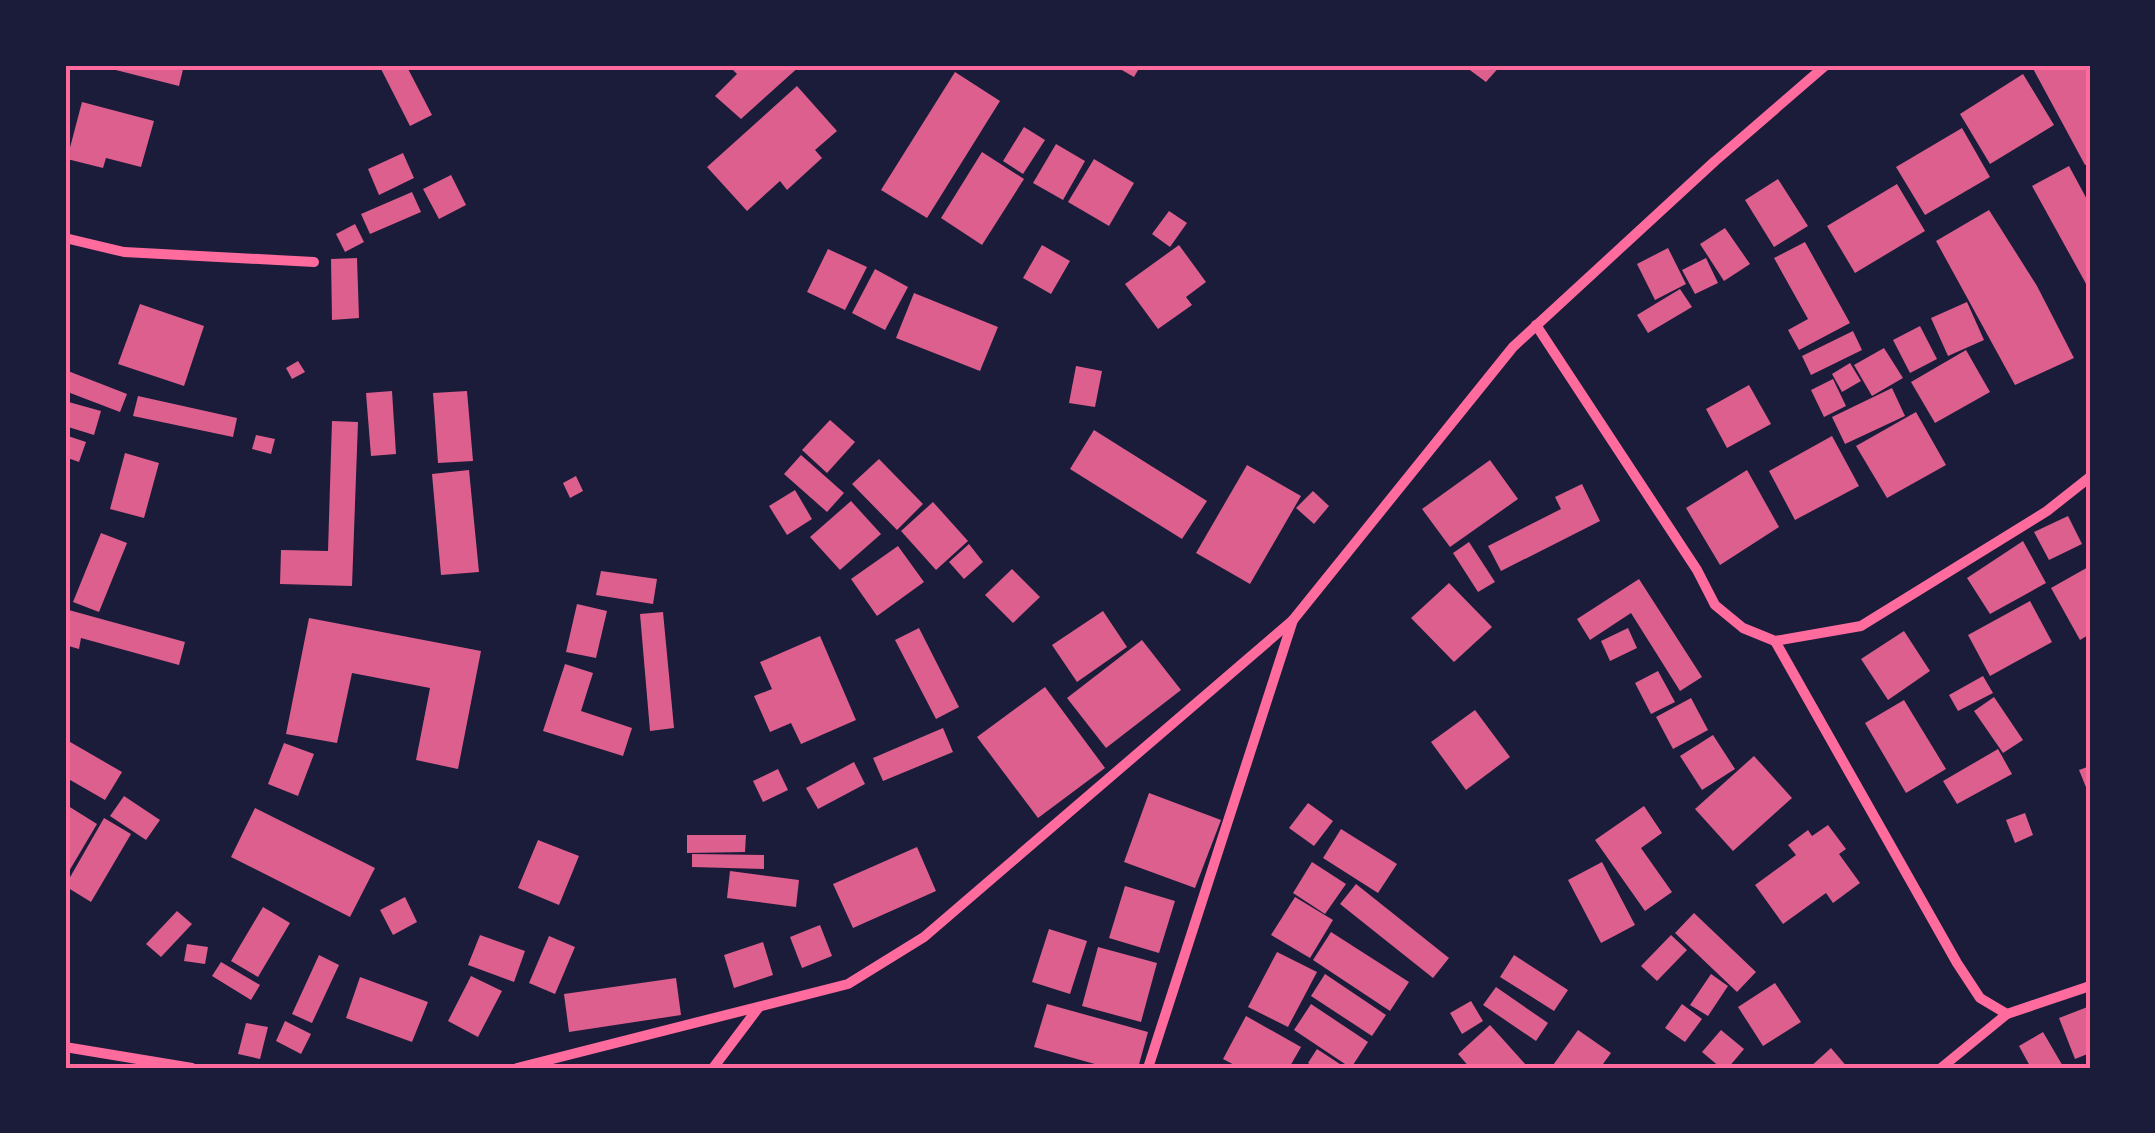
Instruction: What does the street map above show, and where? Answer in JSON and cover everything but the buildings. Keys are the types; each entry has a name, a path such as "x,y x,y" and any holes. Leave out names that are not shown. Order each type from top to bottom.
{"street":[{"path":"517,1068 848,984 924,937 1294,620 1513,346 1714,161 1826,65"},
{"path":"65,238 124,252 314,262"},
{"path":"1536,325 1715,605 1743,628 1776,640 1861,626 2047,511 2090,477"},
{"path":"1148,1068 1294,620"},
{"path":"1776,640 1957,964 1980,998 2007,1014"},
{"path":"1941,1068 2007,1014 2090,986"},
{"path":"713,1068 759,1007"},
{"path":"65,1047 192,1068"}]}
